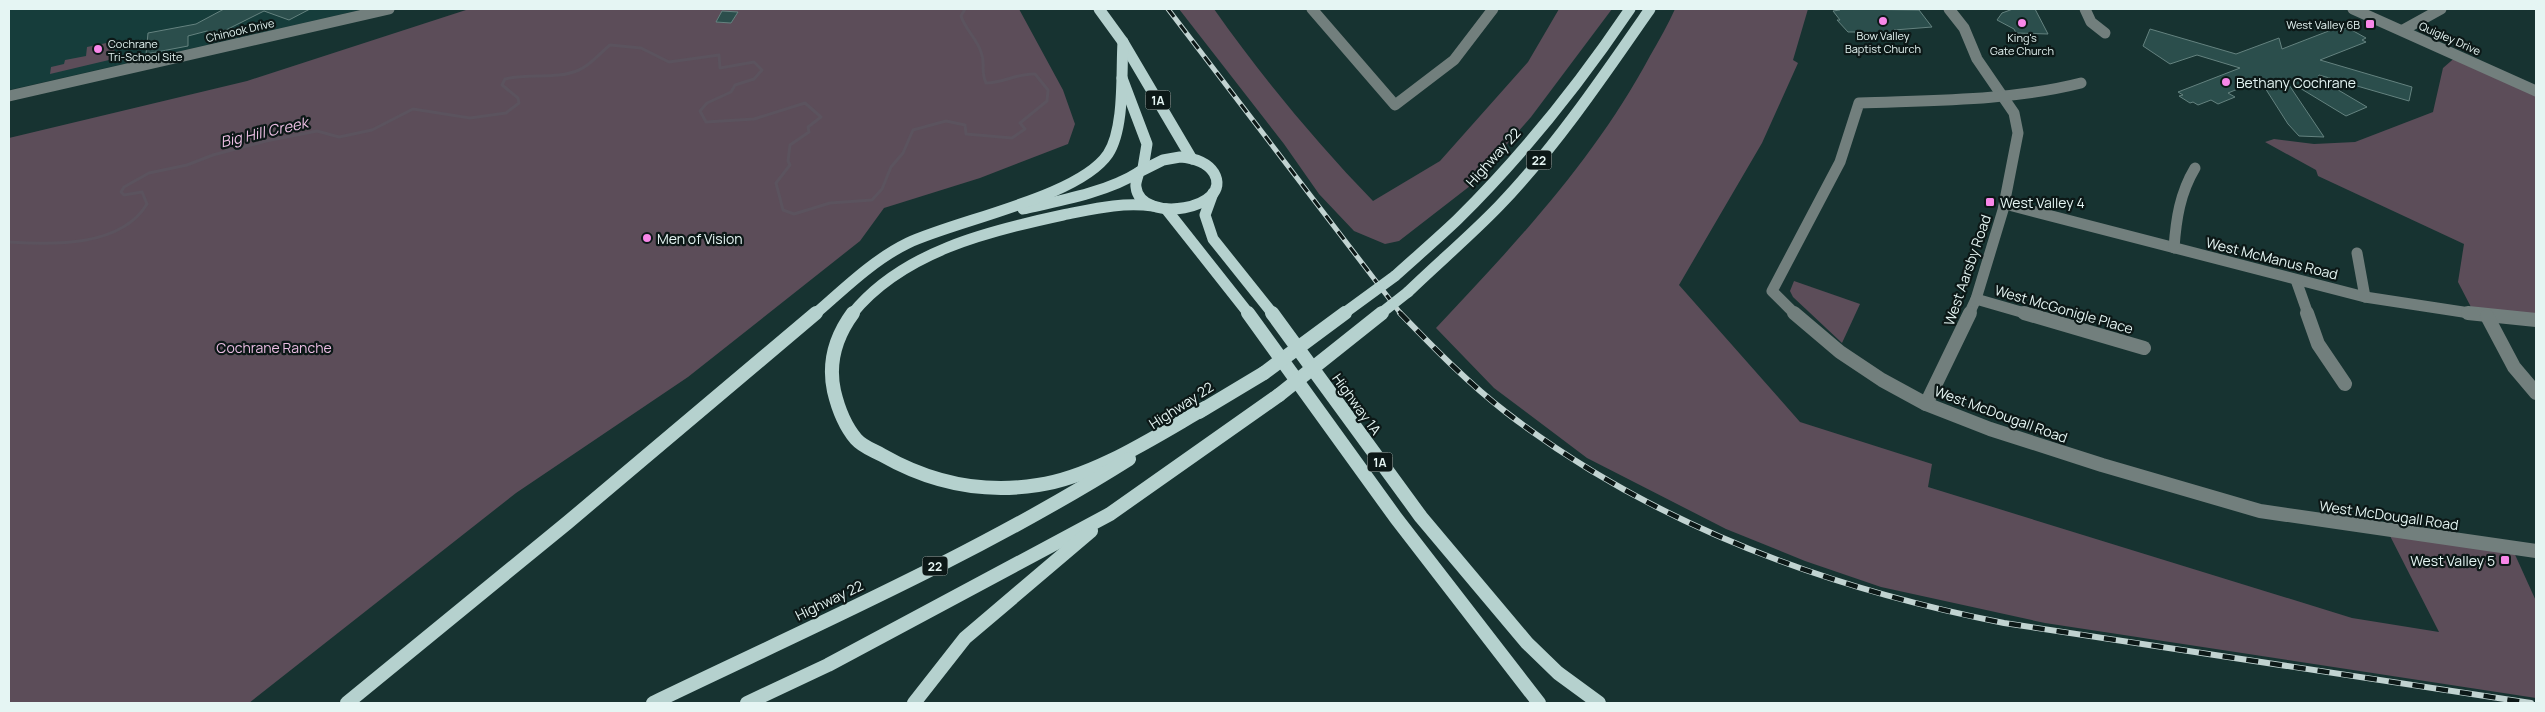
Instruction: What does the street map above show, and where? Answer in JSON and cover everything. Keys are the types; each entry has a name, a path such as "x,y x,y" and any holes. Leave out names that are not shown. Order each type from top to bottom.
{"main road":[{"name":"1A","path":"1099,9 1123,42 1192,159"},
{"name":"Highway 22","path":"653,703 873,597 1088,486 1205,408 1264,373 1395,276 1456,221 1494,183 1597,58 1630,9"},
{"name":"22","path":"747,703 828,665 1110,514 1279,395 1408,292 1500,205 1536,163 1606,73 1650,9"},
{"name":"1A","path":"1123,42 1120,73 1147,144 1141,170"},
{"path":"347,703 560,529 874,264 910,243 959,223 1055,190 1080,179 1095,168 1107,155 1118,128 1120,73"},
{"path":"959,223 1099,189 1166,158 1192,159 1211,169 1215,176 1216,185 1213,193 1205,201 1194,206 1160,208 1130,203 1113,205 989,234 924,258 900,272 868,296 839,332 830,366 837,407 857,440 898,466 947,485 1004,490 1063,480 1125,454 1205,408"},
{"path":"1141,170 1136,180 1138,195 1160,208"},
{"name":"Highway 1A","path":"1213,193 1205,215 1213,239 1266,305 1421,517 1527,644 1558,673 1599,703"},
{"name":"1A","path":"1160,208 1269,339 1411,538 1539,703"},
{"path":"914,703 965,638 1110,514"}],"street":[{"name":"Chinook Drive","path":"9,96 389,9"},
{"path":"1312,9 1395,105 1454,60 1493,9"},
{"name":"West Aarsby Road","path":"1926,404 1976,299 2005,204 2018,133 2014,113 1977,59 1964,28 1949,9"},
{"path":"2085,9 2091,22 2105,34"},
{"name":"Quigley Drive","path":"2353,9 2536,91"},
{"path":"2403,30 2441,9"},
{"path":"2000,94 2053,90 2081,83"},
{"name":"West McDougall Road","path":"2000,94 1859,103 1840,162 1772,291 1803,322 1840,352 1882,380 1926,404 1990,429 2260,511 2536,551"},
{"path":"2174,248 2176,211 2183,186 2195,168"},
{"name":"West McManus Road","path":"2005,204 2365,297 2487,316 2536,320"},
{"path":"2357,253 2365,297"},
{"path":"2296,280 2318,344 2345,384"},
{"name":"West McGonigle Place","path":"1976,299 2144,348"},
{"path":"2487,316 2505,355 2521,378 2536,393"}],"shaded area":[{"name":"Cochrane Tri-School Site","path":"9,9 365,9 9,90"}],"green space":[{"name":"Cochrane Ranche","path":"469,9 1019,9 1063,90 1075,124 1068,144 980,178 884,208 860,241 688,377 516,493 249,703 9,703 9,138 247,81"},
{"path":"1179,9 1214,9 1290,108 1373,201 1440,161 1528,62 1559,9 1612,9 1531,117 1470,186 1399,241 1385,244 1354,231 1319,194 1284,144"},
{"path":"1675,9 1808,9 1793,60 1798,63 1762,143 1679,285 1800,422 1932,464 1928,487 2352,618 2439,632 2387,530 2512,548 2536,601 2536,698 2045,623 1881,587 1805,561 1726,529 1587,458 1494,388 1436,328 1524,232 1579,165 1605,130 1628,94"},
{"path":"116,41 114,53 110,54 109,60 50,74 51,67 64,64 65,60 86,56 87,47"},
{"path":"2458,55 2536,91 2536,320 2472,309 2458,282 2464,244 2318,176 2316,170 2265,142 2274,139 2314,144 2355,142 2433,112 2443,68"},
{"path":"1794,281 1860,304 1842,343 1793,297 1790,291"}],"building":[{"path":"224,9 310,9 289,20 264,11 216,35 207,31 188,36 188,46 146,54 148,33 196,24"},
{"name":"Bow Valley Baptist Church","path":"1839,9 1919,10 1932,27 1894,30 1896,33 1856,34 1855,32 1848,32 1837,20 1840,20 1833,11"},
{"name":"King's Gate Church","path":"2013,9 2035,9 2048,34 2016,33 2014,29 1997,20 2002,13"},
{"path":"722,11 738,12 731,23 716,22"},
{"name":"Bethany Cochrane","path":"2339,27 2343,29 2348,28 2366,38 2362,40 2366,42 2320,60 2412,87 2409,101 2319,75 2318,78 2367,107 2346,116 2285,79 2324,137 2299,136 2288,124 2260,80 2228,93 2235,97 2218,104 2211,100 2198,105 2193,102 2190,103 2179,96 2183,95 2178,92 2240,68 2197,55 2170,64 2143,46 2150,29 2236,54 2279,38 2282,49"}],"waterway":[{"name":"Big Hill Creek","path":"9,242 65,243 104,236 121,228 135,218 147,204 142,192 124,195 121,192 124,187 149,173 187,165 213,155 266,141 317,131 339,137 372,130 413,109 470,118 506,113 519,103 518,98 502,85 505,79 570,73 588,65 610,45 641,48 669,62 719,55 720,68 754,62 762,70 754,79 735,85 731,92 707,103 700,111 706,122 754,119 805,103 821,117 808,127 809,132 790,145 788,161 790,165 776,183 783,210 794,214 830,203 872,200 882,189 891,167 903,153 913,130 946,121 965,125 966,134 1012,138 1025,129 1020,123 1047,101 1048,90 1035,74 986,83 983,74 981,52 961,16 965,9"}],"railway":[{"path":"1168,9 1401,314"},
{"path":"1401,314 1479,390 1507,413 1563,452 1621,488 1681,519 1743,546 1807,570 1872,591 2004,623 2531,703"}],"place":[{"name":"Bow Valley Baptist Church","path":"1883,21"},
{"name":"King's Gate Church","path":"2022,23"},
{"name":"West Valley 6B","path":"2370,24"},
{"name":"Cochrane Tri-School Site","path":"98,49"},
{"name":"Bethany Cochrane","path":"2226,82"},
{"name":"West Valley 4","path":"1990,202"},
{"name":"Men of Vision","path":"647,238"},
{"name":"West Valley 5","path":"2505,560"}]}
